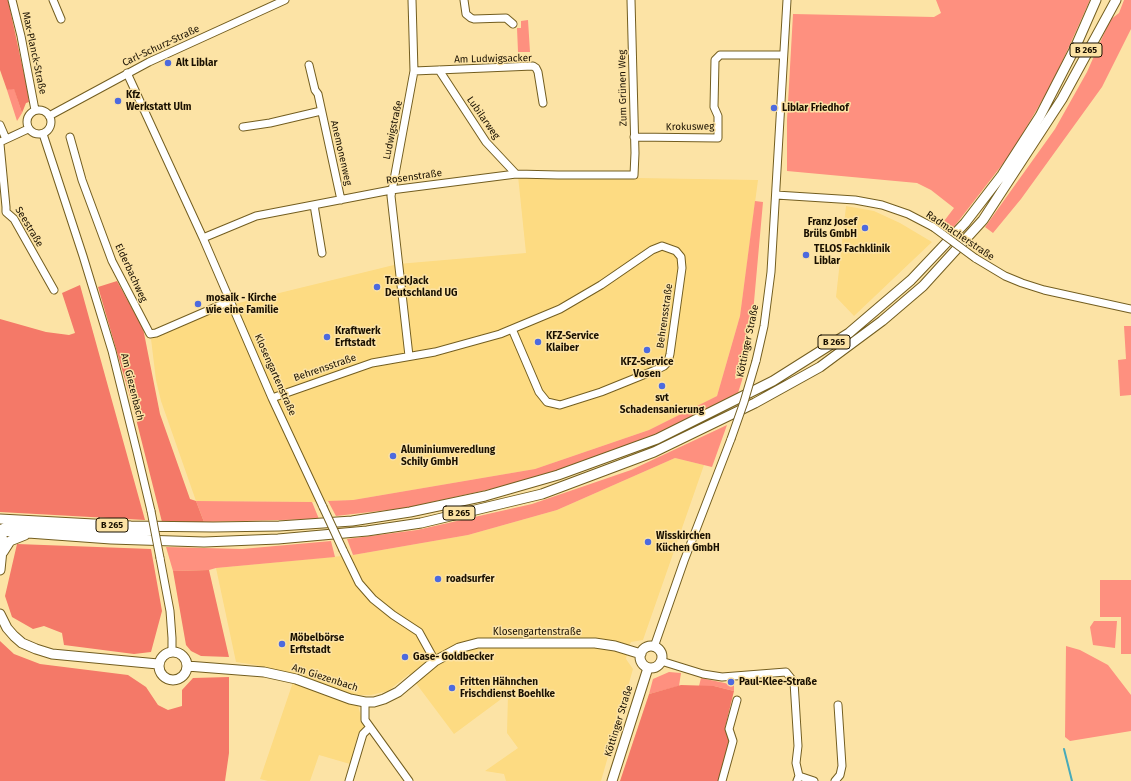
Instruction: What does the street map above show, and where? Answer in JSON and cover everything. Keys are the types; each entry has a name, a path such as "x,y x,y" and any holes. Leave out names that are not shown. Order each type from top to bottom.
{"main road":[{"name":"B 265","path":"0,519 131,526 213,527 279,526 352,521 425,510 485,496 558,475 657,439 773,381 849,333 911,280 965,223 1002,175 1040,116 1075,48 1096,0"},
{"name":"B 265","path":"0,531 151,541 204,542 285,539 367,531 421,523 542,494 654,452 755,403 820,367 882,321 923,286 983,220 1062,99 1109,0"},
{"path":"1062,99 1116,0"},
{"path":"0,570 3,540 0,531 5,527 134,532 197,531 213,527"},
{"name":"B 265","path":"2,553 13,539 30,533"},
{"path":"0,614 7,628 14,636 22,643 36,650 52,654 158,664"},
{"name":"Klosengartenstraße","path":"365,702 380,700 398,692 435,661 459,648 478,643 594,643 615,646 641,654"},
{"path":"654,647 660,653 661,661 656,667 648,668 642,662 641,654 646,648 654,647"},
{"path":"172,651 183,655 187,666 183,676 171,680 162,675 158,668 158,664 162,655 172,651"},
{"name":"Am Giezenbach","path":"187,666 264,672 296,679 350,699 365,702"},
{"name":"Köttinger Straße","path":"612,781 648,668"}],"street":[{"name":"Max-Planck-Straße","path":"12,0 20,29 35,110"},
{"path":"53,0 62,19"},
{"name":"Carl-Schurz-Straße","path":"49,116 149,62 285,0"},
{"name":"Ludwigstraße","path":"409,356 391,190 412,91 414,71 412,0"},
{"path":"464,0 466,14 471,18 506,18 513,24"},
{"name":"Zum Grünen Weg","path":"631,0 634,175"},
{"name":"Köttinger Straße","path":"654,647 684,561 744,402 764,326 772,272 787,0"},
{"name":"Krokusweg","path":"634,137 718,138 718,116 714,107 715,60 720,55 783,56"},
{"name":"Anemonenweg","path":"309,65 314,90 318,94 341,200"},
{"name":"Am Ludwigsacker","path":"414,71 533,66 538,72 542,102"},
{"name":"Lubilarweg","path":"439,70 486,142 516,174"},
{"name":"Klosengartenstraße","path":"127,73 203,238 272,398 359,583 373,599 393,615 419,632 435,661"},
{"path":"35,110 43,111 49,116 51,120 50,127 43,134 36,134 28,129 26,119 35,110"},
{"name":"Anemonenweg","path":"243,127 270,123 321,111"},
{"name":"Seestraße","path":"0,125 6,212 14,219 54,290"},
{"path":"2,142 28,129"},
{"name":"Am Giezenbach","path":"43,134 112,351 151,511 170,611 172,651"},
{"name":"Elderbachweg","path":"70,137 82,180 112,261 150,334 156,334 230,301"},
{"name":"Rosenstraße","path":"203,238 256,216 391,190 516,174 634,175"},
{"name":"Radmacherstraße","path":"776,195 855,200 882,205 908,214 932,227 975,258 1005,276 1044,290 1131,309"},
{"path":"314,204 322,253"},
{"name":"Behrensstraße","path":"272,398 372,363 434,352 500,334 512,329 560,309 601,285 652,250 662,246 676,251 681,257 682,268 670,354 668,362 658,369 601,392 560,405 547,402 539,392 512,329"},
{"path":"661,661 703,674 722,677 786,672 794,682 798,746 796,763 798,778 814,781"},
{"path":"722,781 733,741 729,729 737,700"},
{"name":"Am Giezenbach","path":"365,702 365,720 409,781"},
{"path":"835,781 840,775 842,766 838,705"},
{"path":"349,781 363,734 370,727"}],"shaded area":[{"path":"0,0 8,0 27,88 29,102 26,103 22,113 14,89 7,90 0,70"},
{"path":"936,0 1090,0 1054,80 1012,152 950,232 941,225 954,208 931,190 917,183 787,171 787,120 793,14 934,17 941,13"},
{"path":"1124,0 1131,0 1131,29 1102,87 1021,199 993,233 985,227 1055,129 1087,72 1110,20 1119,13"},
{"path":"528,20 530,52 518,52 517,28 521,28 521,21"},
{"path":"14,88 22,113 17,121 7,90"},
{"path":"518,176 758,180 740,316 717,396 649,430 535,469 353,500 312,502 196,501 161,401 156,380 151,339 226,306 398,264 526,253"},
{"path":"755,201 763,202 753,313 735,379 743,377 738,393 657,434 582,463 500,487 405,508 336,516 328,501 353,500 535,469 649,430 717,396 740,316"},
{"path":"846,206 874,211 900,223 932,242 854,316 836,297"},
{"path":"117,281 143,328 160,414 190,499 196,501 204,522 162,522 133,407 98,287"},
{"path":"80,285 145,520 0,512 0,319 46,332 69,335 75,333 62,293"},
{"path":"1124,326 1131,326 1131,395 1120,396 1118,360 1126,359"},
{"path":"727,425 712,467 675,458 557,510 468,535 353,555 347,539 417,530 532,504 631,470"},
{"path":"675,458 704,465 643,640 631,642 628,649 626,659 633,669 601,781 506,781 504,774 485,771 518,748 507,733 508,694 454,734 409,674 388,691 371,695 355,695 364,727 358,734 350,764 319,755 310,781 268,781 260,779 295,674 236,662 216,568 353,555 468,535 557,510"},
{"path":"196,501 312,502 319,519 204,522"},
{"path":"331,541 335,557 216,568 209,570 173,571 166,547 242,549"},
{"path":"17,544 151,549 162,611 151,652 134,654 64,645 62,633 44,626 33,629 12,617 5,596"},
{"path":"209,570 229,657 201,656 191,651 186,645 173,571"},
{"path":"1100,580 1131,580 1131,654 1121,654 1121,617 1100,617"},
{"path":"1094,621 1117,621 1115,648 1093,645 1090,627"},
{"path":"0,641 14,654 40,664 128,675 146,687 158,705 168,710 182,706 182,690 193,678 229,677 229,753 225,781 0,781"},
{"path":"1066,646 1080,650 1108,665 1131,695 1131,731 1070,741 1065,737"},
{"path":"669,672 681,673 679,686 649,694 653,679"},
{"path":"701,678 734,685 734,691 714,686 699,686"},
{"path":"681,685 714,686 734,691 725,728 729,741 719,781 620,781 649,694"}],"waterway":[{"path":"1064,749 1072,781"}],"place":[{"name":"Alt Liblar","path":"168,63"},
{"name":"Kfz Werkstatt Ulm","path":"118,101"},
{"name":"Liblar Friedhof","path":"774,108"},
{"name":"Franz Josef Brüls GmbH","path":"865,228"},
{"name":"TELOS Fachklinik Liblar","path":"806,255"},
{"name":"TrackJack Deutschland UG","path":"377,287"},
{"name":"mosaik - Kirche wie eine Familie","path":"198,304"},
{"name":"Kraftwerk Erftstadt","path":"327,337"},
{"name":"KFZ-Service Klaiber","path":"538,342"},
{"name":"KFZ-Service Vosen","path":"647,350"},
{"name":"svt Schadensanierung","path":"662,386"},
{"name":"Aluminiumveredlung Schily GmbH","path":"393,456"},
{"name":"Wisskirchen Küchen GmbH","path":"648,542"},
{"name":"roadsurfer","path":"438,579"},
{"name":"Möbelbörse Erftstadt","path":"282,644"},
{"name":"Gase- Goldbecker","path":"405,657"},
{"name":"Paul-Klee-Straße","path":"731,682"},
{"name":"Fritten Hähnchen Frischdienst Boehlke","path":"452,688"}]}
